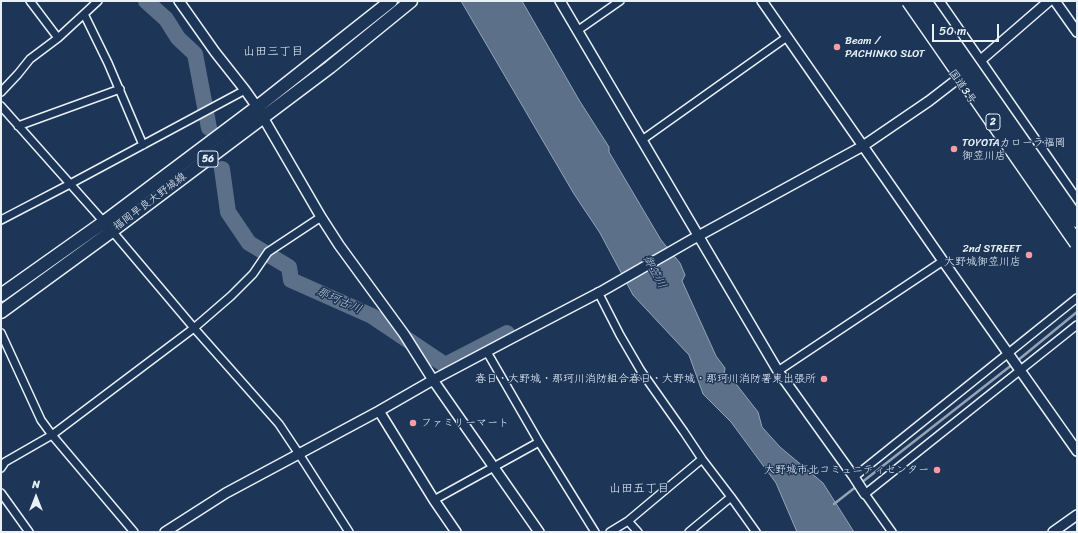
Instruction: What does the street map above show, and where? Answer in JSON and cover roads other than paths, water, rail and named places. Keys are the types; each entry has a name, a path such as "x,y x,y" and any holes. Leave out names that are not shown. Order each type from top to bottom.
{"highway":[{"name":"2","path":"909,1 1077,243"},
{"name":"2","path":"924,1 1077,220"}],"main road":[{"name":"福岡早良大野城線","path":"1,312 108,226 260,112 391,1"},
{"name":"福岡早良大野城線","path":"260,112 330,67 411,1"},
{"name":"国道3号","path":"902,1 1077,251"},
{"path":"937,1 1077,203"},
{"name":"福岡早良大野城線","path":"1,295 108,226"}],"street":[{"path":"30,1 58,38"},
{"path":"1,92 30,59 58,38 98,1"},
{"path":"179,1 260,112 339,245 404,334 433,380 539,532"},
{"path":"560,1 642,140 695,238 778,371 892,532"},
{"path":"577,31 620,1"},
{"path":"762,1 1077,451"},
{"path":"165,532 226,493 379,411 433,380 601,291 863,146 929,102 980,62 1050,1"},
{"path":"1055,1 1077,32"},
{"path":"84,14 120,90 142,145"},
{"path":"642,140 787,37"},
{"path":"18,126 120,90"},
{"path":"1,220 245,90"},
{"path":"1,106 108,226 194,328 279,424 349,532"},
{"path":"1,468 5,462 52,435 194,328 231,296 253,274 268,252 321,217"},
{"path":"778,371 943,261"},
{"path":"601,291 620,335 640,371 756,532"},
{"path":"854,477 1077,298"},
{"path":"865,494 1077,325"},
{"path":"1,333 41,420 134,532"},
{"path":"487,352 539,442 595,532"},
{"path":"379,411 434,500 456,532"},
{"path":"434,500 539,442"},
{"path":"610,532 628,520 702,459"},
{"path":"1,493 29,532"},
{"path":"689,532 731,497"},
{"path":"1053,532 1077,515"},
{"path":"628,520 638,532"}],"water":[{"name":"御笠川","path":"461,1 522,1 579,100 609,147 609,152 661,240 680,263 685,275 682,281 716,356 725,368 724,375 733,380 758,412 762,427 780,447 823,483 854,532 797,532 776,483 731,422 703,394 689,355 633,295 600,233 574,194"}],"waterway":[{"name":"那珂古川","path":"146,1 166,19 178,38 195,54 209,128"},
{"name":"那珂古川","path":"222,169 228,212 249,243 289,267 291,280 372,316 445,365 507,333"},
{"path":"1017,361 1077,312"},
{"path":"861,483 1013,364"},
{"path":"834,504 857,486"}],"place":[{"name":"Beam / PACHINKO SLOT","path":"837,47"},
{"name":"TOYOTAカローラ福岡 御笠川店","path":"954,149"},
{"name":"2nd STREET 大野城御笠川店","path":"1029,255"},
{"name":"春日・大野城・那珂川消防組合春日・大野城・那珂川消防署東出張所","path":"824,379"},
{"name":"ファミリーマート","path":"413,423"},
{"name":"大野城市北コミュニティセンター","path":"937,470"}],"district":[{"name":"山田三丁目","path":"273,52"},
{"name":"山田五丁目","path":"639,489"}]}
